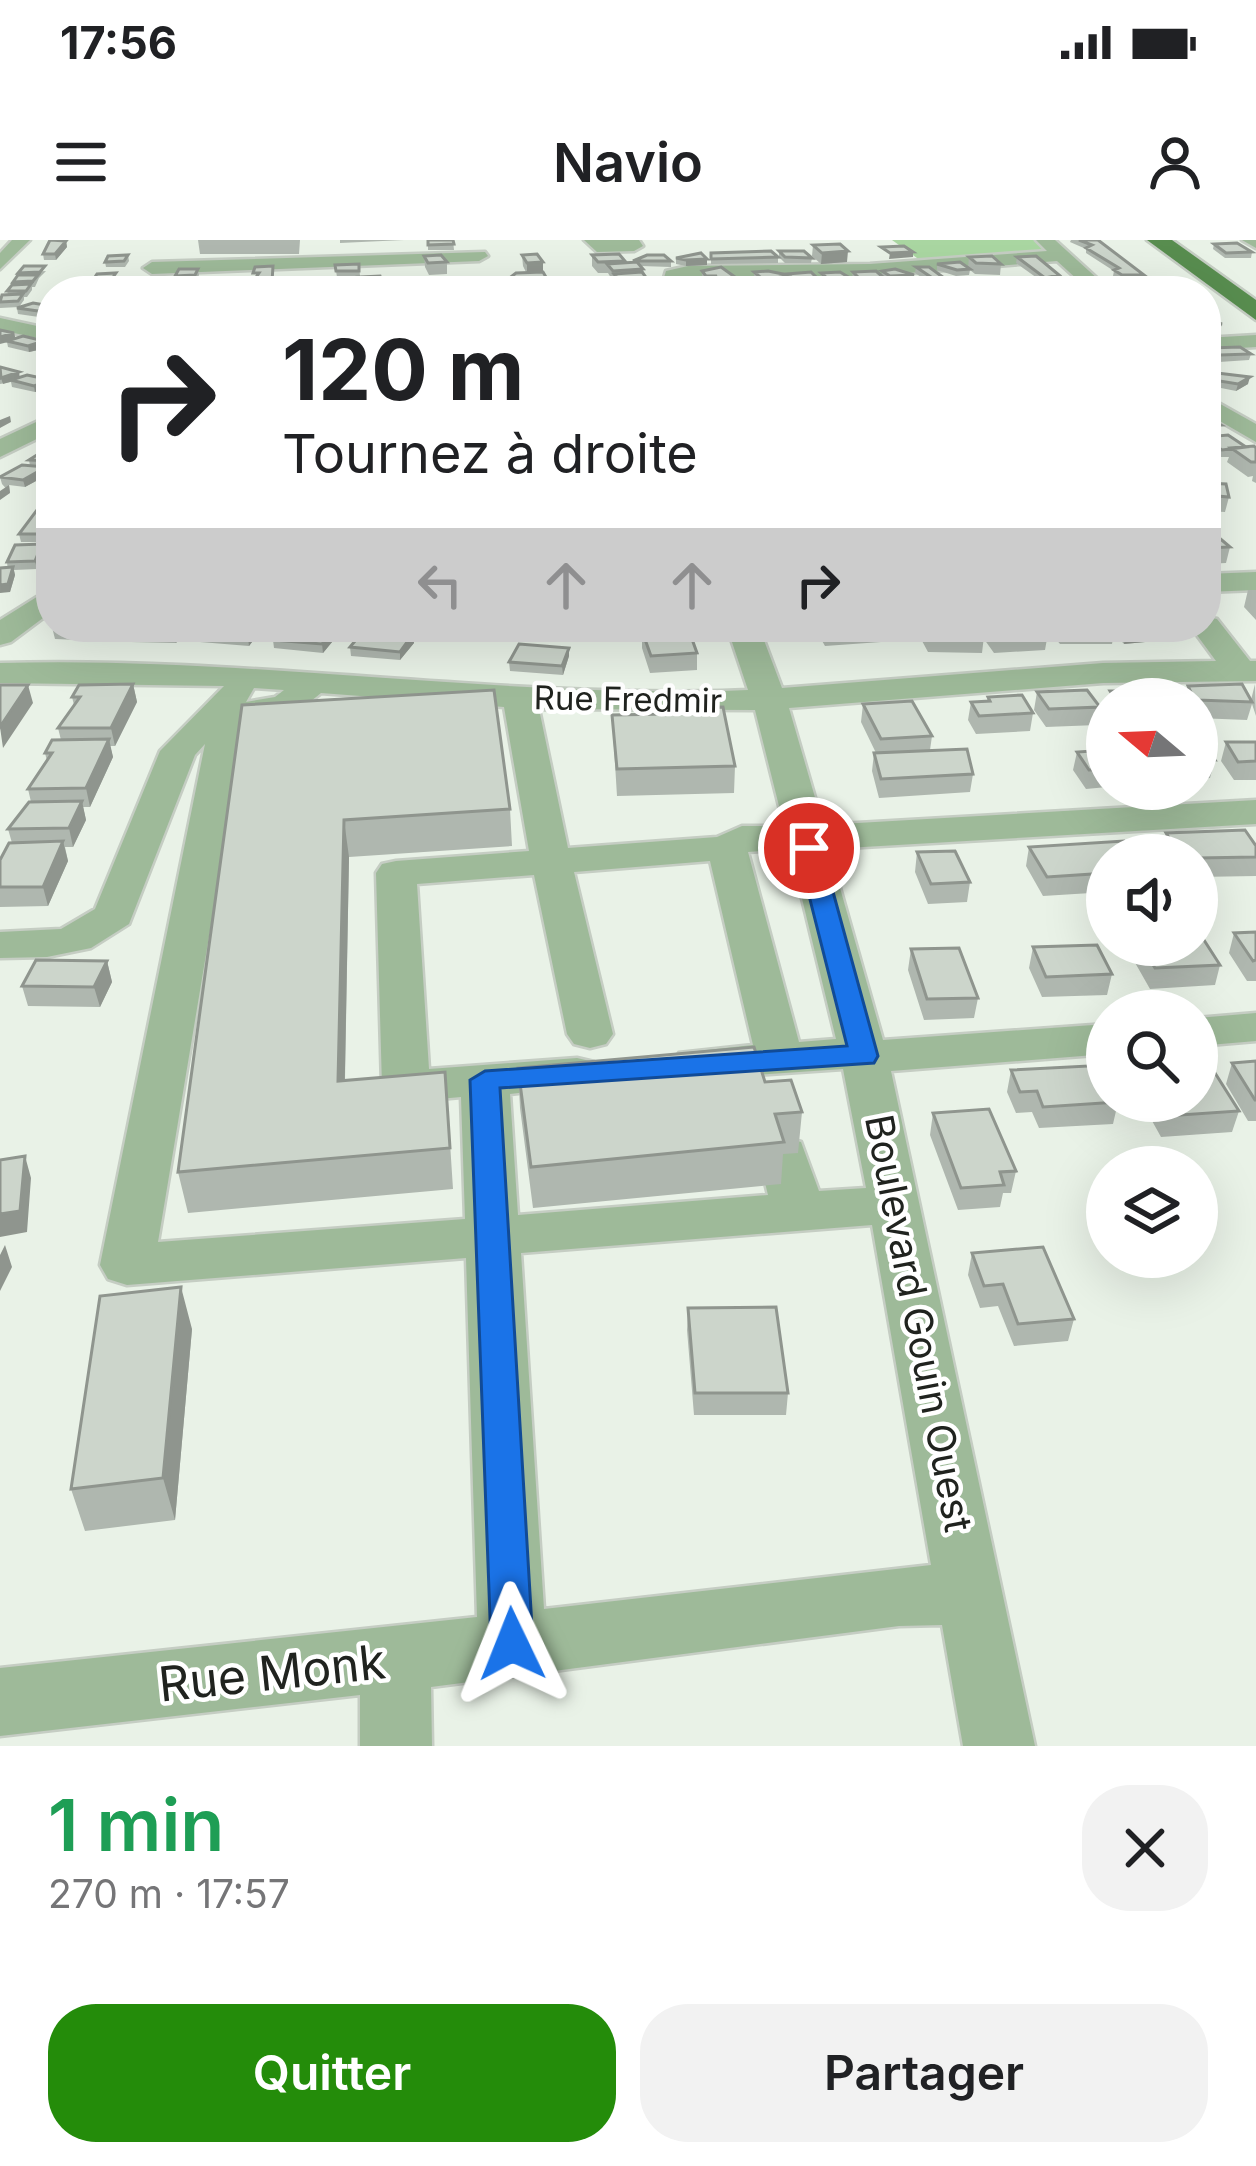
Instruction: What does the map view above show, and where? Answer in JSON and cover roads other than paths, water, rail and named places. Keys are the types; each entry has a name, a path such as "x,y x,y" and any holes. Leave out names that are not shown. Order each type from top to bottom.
{"main road":[{"path":"1135,240 1183,276"},
{"path":"1158,240 1207,276"},
{"path":"1221,286 1256,312"},
{"path":"1221,305 1256,332"}],"street":[{"path":"0,264 21,240"},
{"path":"1045,240 1085,276"},
{"path":"598,247 635,246"},
{"path":"147,276 158,260 308,262 481,248"},
{"path":"674,276 870,270 1062,255"},
{"path":"308,262 308,276"},
{"path":"0,324 36,332"},
{"path":"1221,343 1256,341"},
{"path":"16,408 36,414"},
{"path":"1221,413 1256,435"},
{"path":"0,449 36,427"},
{"path":"1221,582 1256,581"},
{"path":"0,635 36,608"},
{"name":"Boulevard Gouin Ouest","path":"749,642 769,697 864,1056 897,1204 999,1746"},
{"path":"1221,642 1249,671"},
{"name":"Rue Fredmir","path":"0,673 156,669 520,698 664,703 1119,673 1249,671"},
{"path":"0,945 58,945 95,934 114,915 178,751 254,675"},
{"path":"315,681 285,706 260,709 225,735 127,1265 897,1204"},
{"path":"520,698 550,859 600,1052 485,1080 406,1086 395,873 550,859 728,848 742,838 1256,812"},
{"path":"728,848 770,1059 778,1138 798,1211"},
{"path":"1218,1030 1256,1027"},
{"path":"657,1067 1086,1041"},
{"path":"485,1080 512,1644"},
{"name":"Rue Monk","path":"0,1702 899,1596 973,1594"},
{"path":"395,1659 396,1746"}]}
